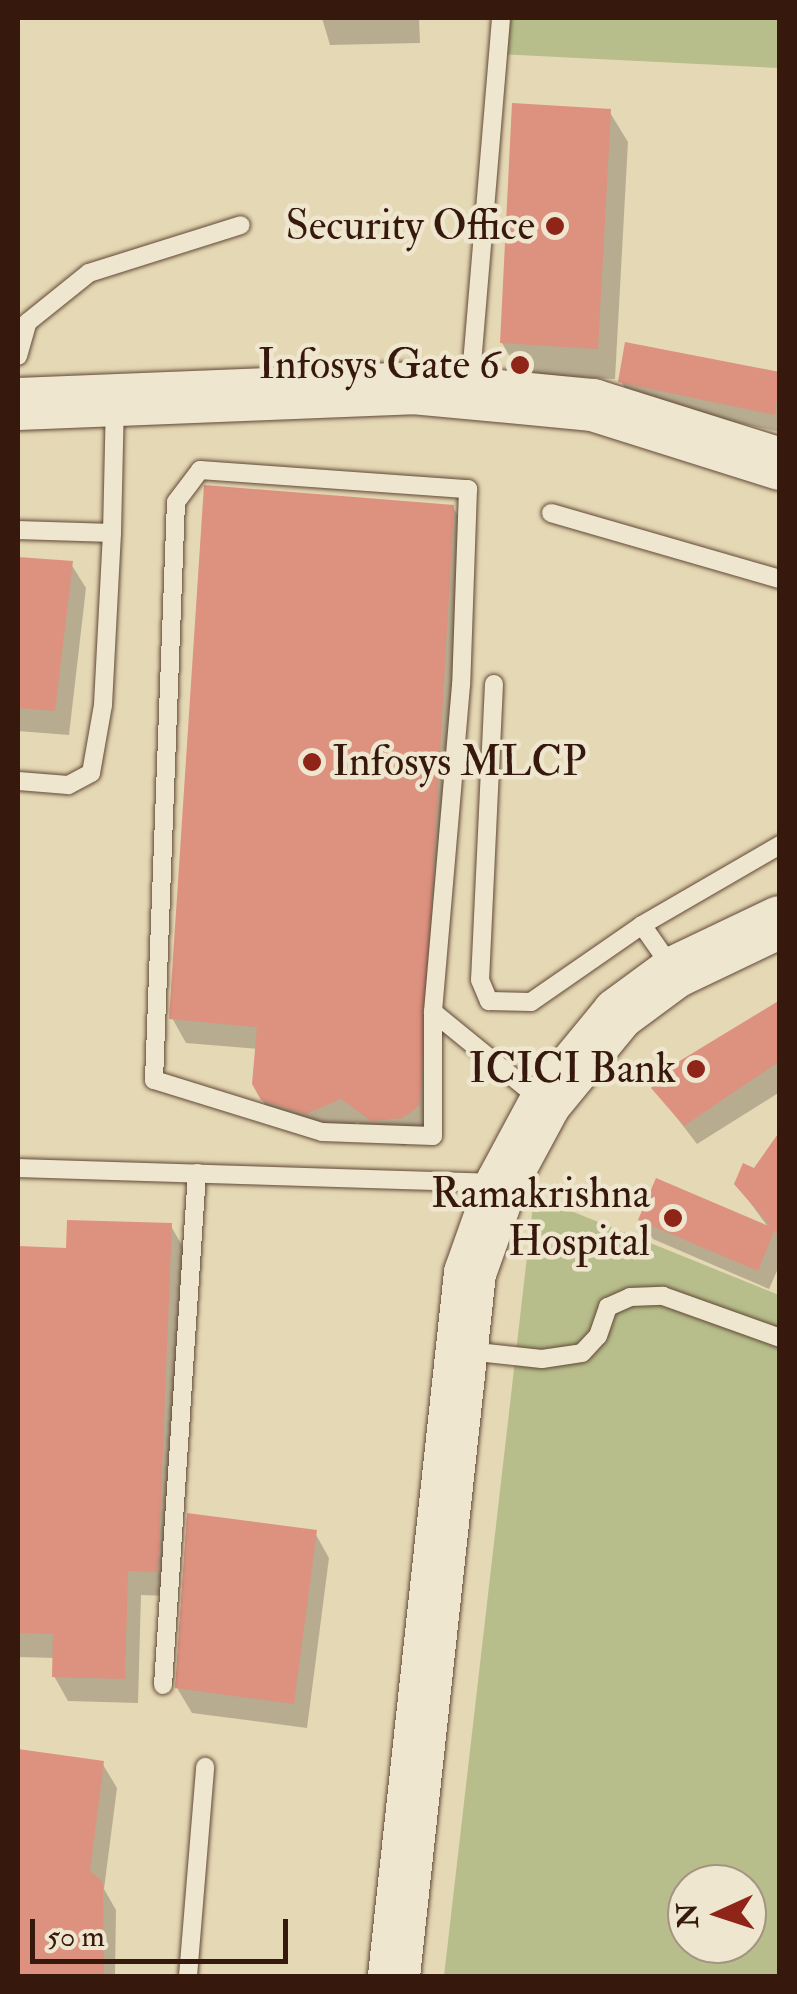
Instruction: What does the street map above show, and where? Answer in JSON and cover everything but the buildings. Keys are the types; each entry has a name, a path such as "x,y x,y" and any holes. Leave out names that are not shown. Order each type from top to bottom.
{"street":[{"path":"18,404 413,388 593,404 780,464"},
{"path":"394,1976 470,1273 502,1183 545,1103 618,1014 675,972 780,922"}],"lane":[{"path":"470,394 501,18"},
{"path":"18,356 28,322 89,272 241,225"},
{"path":"18,781 68,784 91,773 103,705 115,400"},
{"path":"200,470 468,489 461,685 433,1012 433,1136 322,1132 154,1080 176,502 200,470"},
{"path":"551,513 780,579"},
{"path":"18,530 112,533"},
{"path":"494,684 480,980 489,1001 531,1002 642,926 780,845"},
{"path":"642,926 675,972"},
{"path":"433,1012 545,1103"},
{"path":"18,1168 502,1183"},
{"path":"162,1685 197,1173"},
{"path":"463,1350 542,1359 582,1353 598,1336 608,1307 630,1297 663,1296 780,1338"},
{"path":"188,1976 205,1767"}],"green space":[{"path":"505,18 779,18 779,68 500,54"},
{"path":"534,1196 779,1295 779,1976 444,1976"}],"place":[{"name":"Security Office","path":"555,226"},
{"name":"Infosys Gate 6","path":"520,365"},
{"name":"Infosys MLCP","path":"312,762"},
{"name":"ICICI Bank","path":"696,1069"},
{"name":"Ramakrishna Hospital","path":"673,1218"}]}
